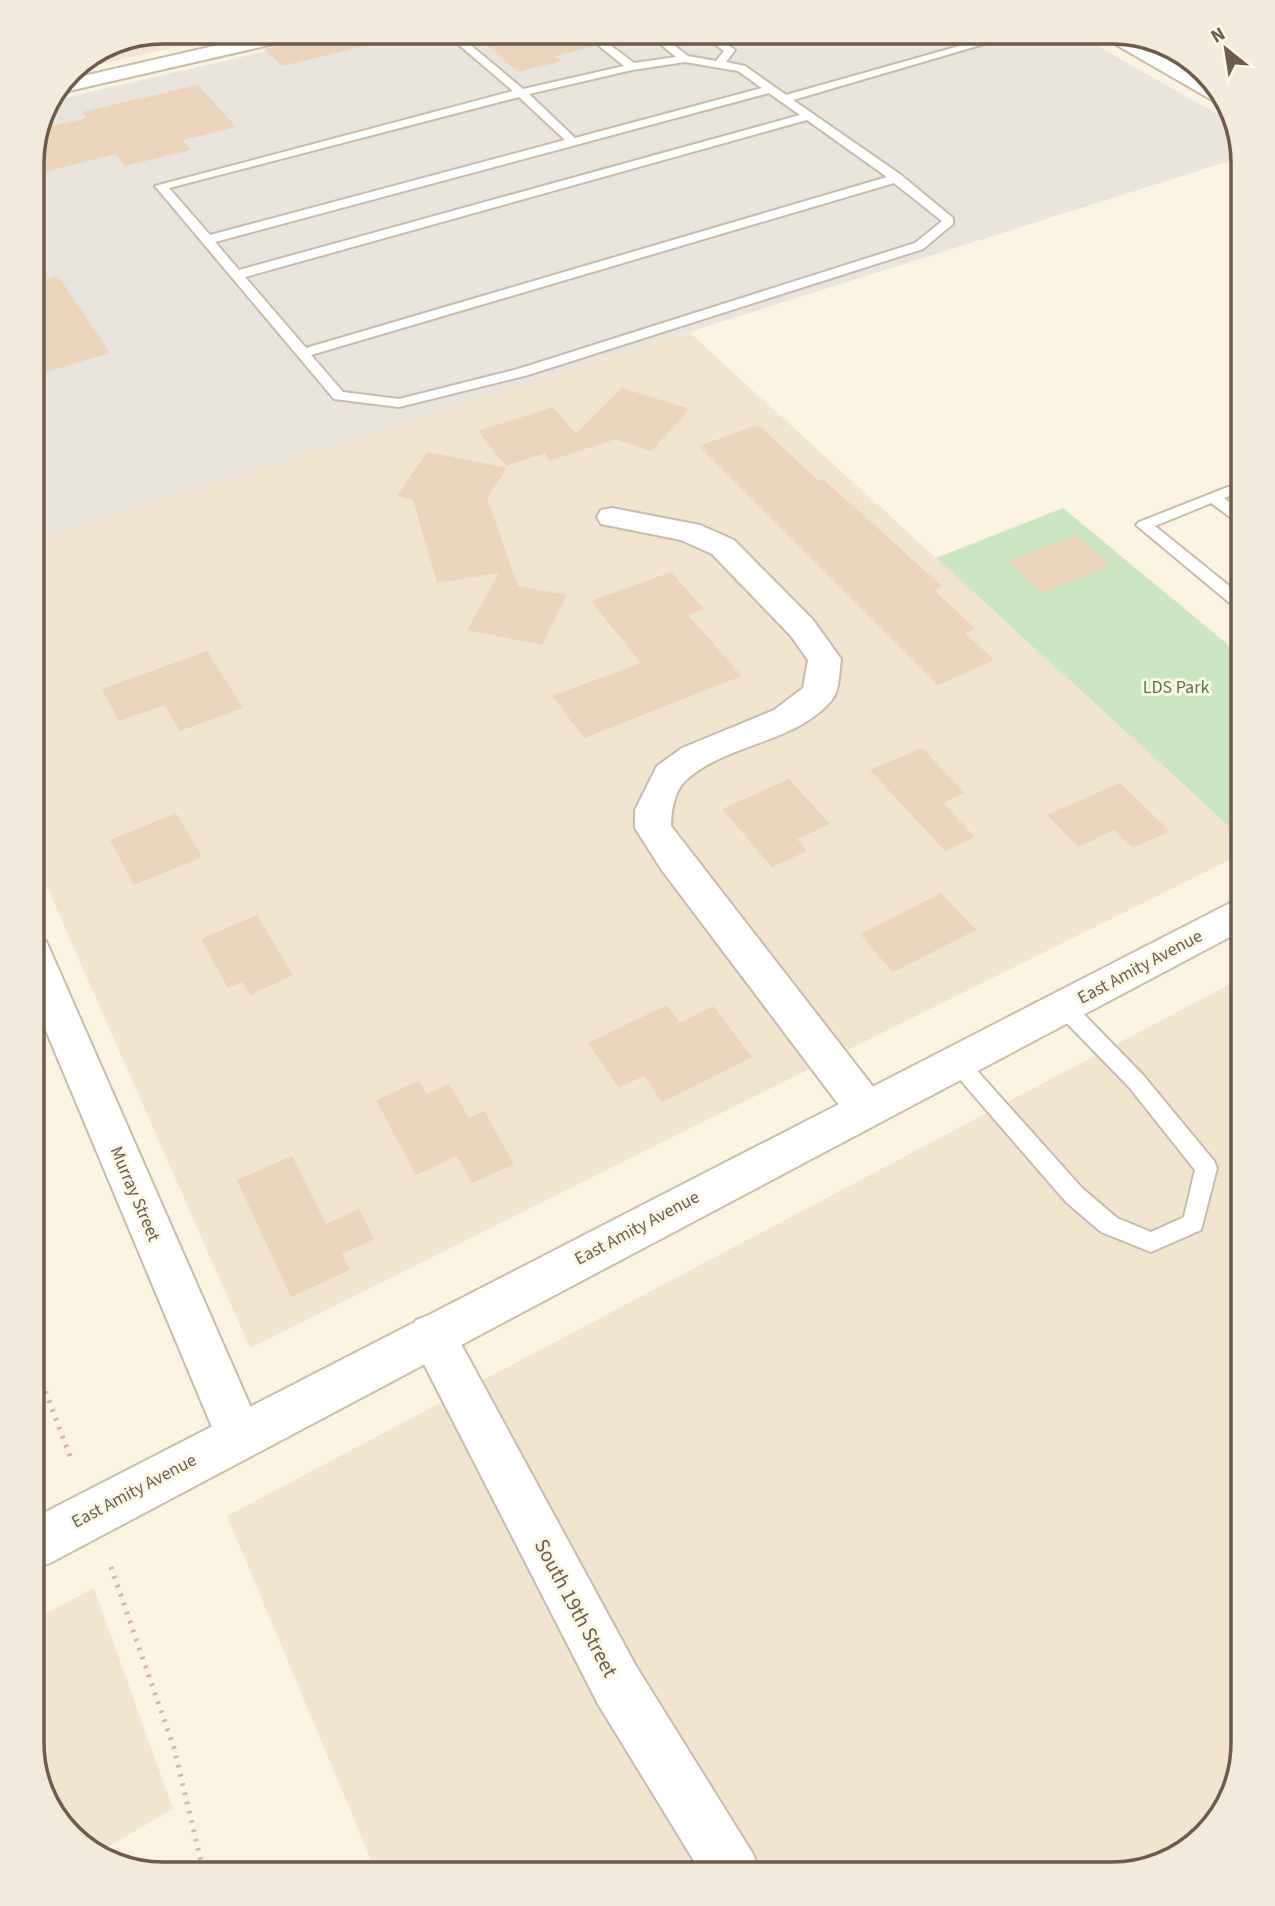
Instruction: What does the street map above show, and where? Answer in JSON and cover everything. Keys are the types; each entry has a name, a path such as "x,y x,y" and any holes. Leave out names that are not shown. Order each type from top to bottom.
{"street":[{"path":"73,84 248,44"},
{"path":"1133,46 1202,85"},
{"path":"612,517 690,532 723,547 802,628 825,660 820,693 786,718 695,757 668,775 653,810 653,828 866,1109"},
{"name":"East Amity Avenue","path":"44,1539 1231,920"},
{"name":"Murray Street","path":"44,980 239,1435"},
{"name":"South 19th Street","path":"432,1335 617,1685 726,1862"}],"lane":[{"path":"463,44 522,93 573,142"},
{"path":"602,44 632,67"},
{"path":"666,44 685,59"},
{"path":"719,64 730,50 721,44"},
{"path":"785,99 978,44"},
{"path":"685,59 741,68 897,178 949,221 919,246 523,372 399,402 339,396 162,186 522,93 632,67 685,59"},
{"path":"207,240 770,89"},
{"path":"237,275 809,116"},
{"path":"303,353 897,178"},
{"path":"1231,490 1144,525 1231,595"},
{"path":"1213,497 1231,510"},
{"path":"957,1062 1074,1195 1109,1225 1151,1242 1194,1223 1206,1168 1136,1081 1064,1007"}],"path":[{"path":"44,1388 71,1459"},
{"path":"111,1567 174,1748 201,1862"}],"shaded area":[{"path":"188,44 95,65 117,53 139,46"},
{"path":"297,44 1094,44 1222,117 1231,161 44,536 44,155 48,132 63,98"},
{"path":"689,332 1231,828 1231,859 250,1348 44,880 44,536"},
{"path":"1231,983 1230,1759 1222,1789 1207,1816 1185,1838 1172,1846 1143,1858 1112,1862 372,1862 227,1516"},
{"path":"94,1588 173,1809 106,1848 90,1838 68,1816 48,1774 44,1744 44,1615"}],"green space":[{"name":"LDS Park","path":"1063,508 1231,647 1231,828 936,558"}],"building":[{"path":"286,44 373,44 282,66 264,49"},
{"path":"486,44 595,46 555,56 562,61 518,72"},
{"path":"198,85 236,127 183,140 191,150 125,166 116,154 45,172 44,155 50,127 87,118 82,112"},
{"path":"58,276 110,353 44,372 44,280"},
{"path":"622,388 690,409 651,451 616,439 549,461 545,453 506,466 478,431 553,407 576,434"},
{"path":"758,425 819,481 823,479 942,586 934,590 976,629 965,633 994,660 938,685 699,446"},
{"path":"427,452 507,468 487,498 518,586 567,595 542,645 467,630 499,573 437,583 413,500 397,496"},
{"path":"1076,535 1111,565 1042,593 1008,562"},
{"path":"671,572 704,609 688,615 742,676 584,738 552,696 641,663 591,601"},
{"path":"207,651 243,708 180,731 164,705 119,721 102,689"},
{"path":"922,748 964,793 943,803 975,837 945,851 870,770"},
{"path":"789,779 830,824 797,839 807,851 772,867 722,809"},
{"path":"1120,783 1170,831 1133,848 1114,830 1078,847 1047,815"},
{"path":"176,813 202,857 134,885 110,840"},
{"path":"941,893 976,930 893,972 860,934"},
{"path":"257,915 293,975 250,995 242,982 228,988 201,939"},
{"path":"667,1005 680,1023 713,1006 752,1057 662,1102 644,1076 619,1088 588,1043"},
{"path":"419,1081 426,1094 449,1084 469,1118 484,1111 514,1164 472,1183 457,1156 416,1175 376,1100"},
{"path":"292,1156 326,1224 359,1209 374,1239 342,1254 350,1270 291,1297 237,1180"}]}
